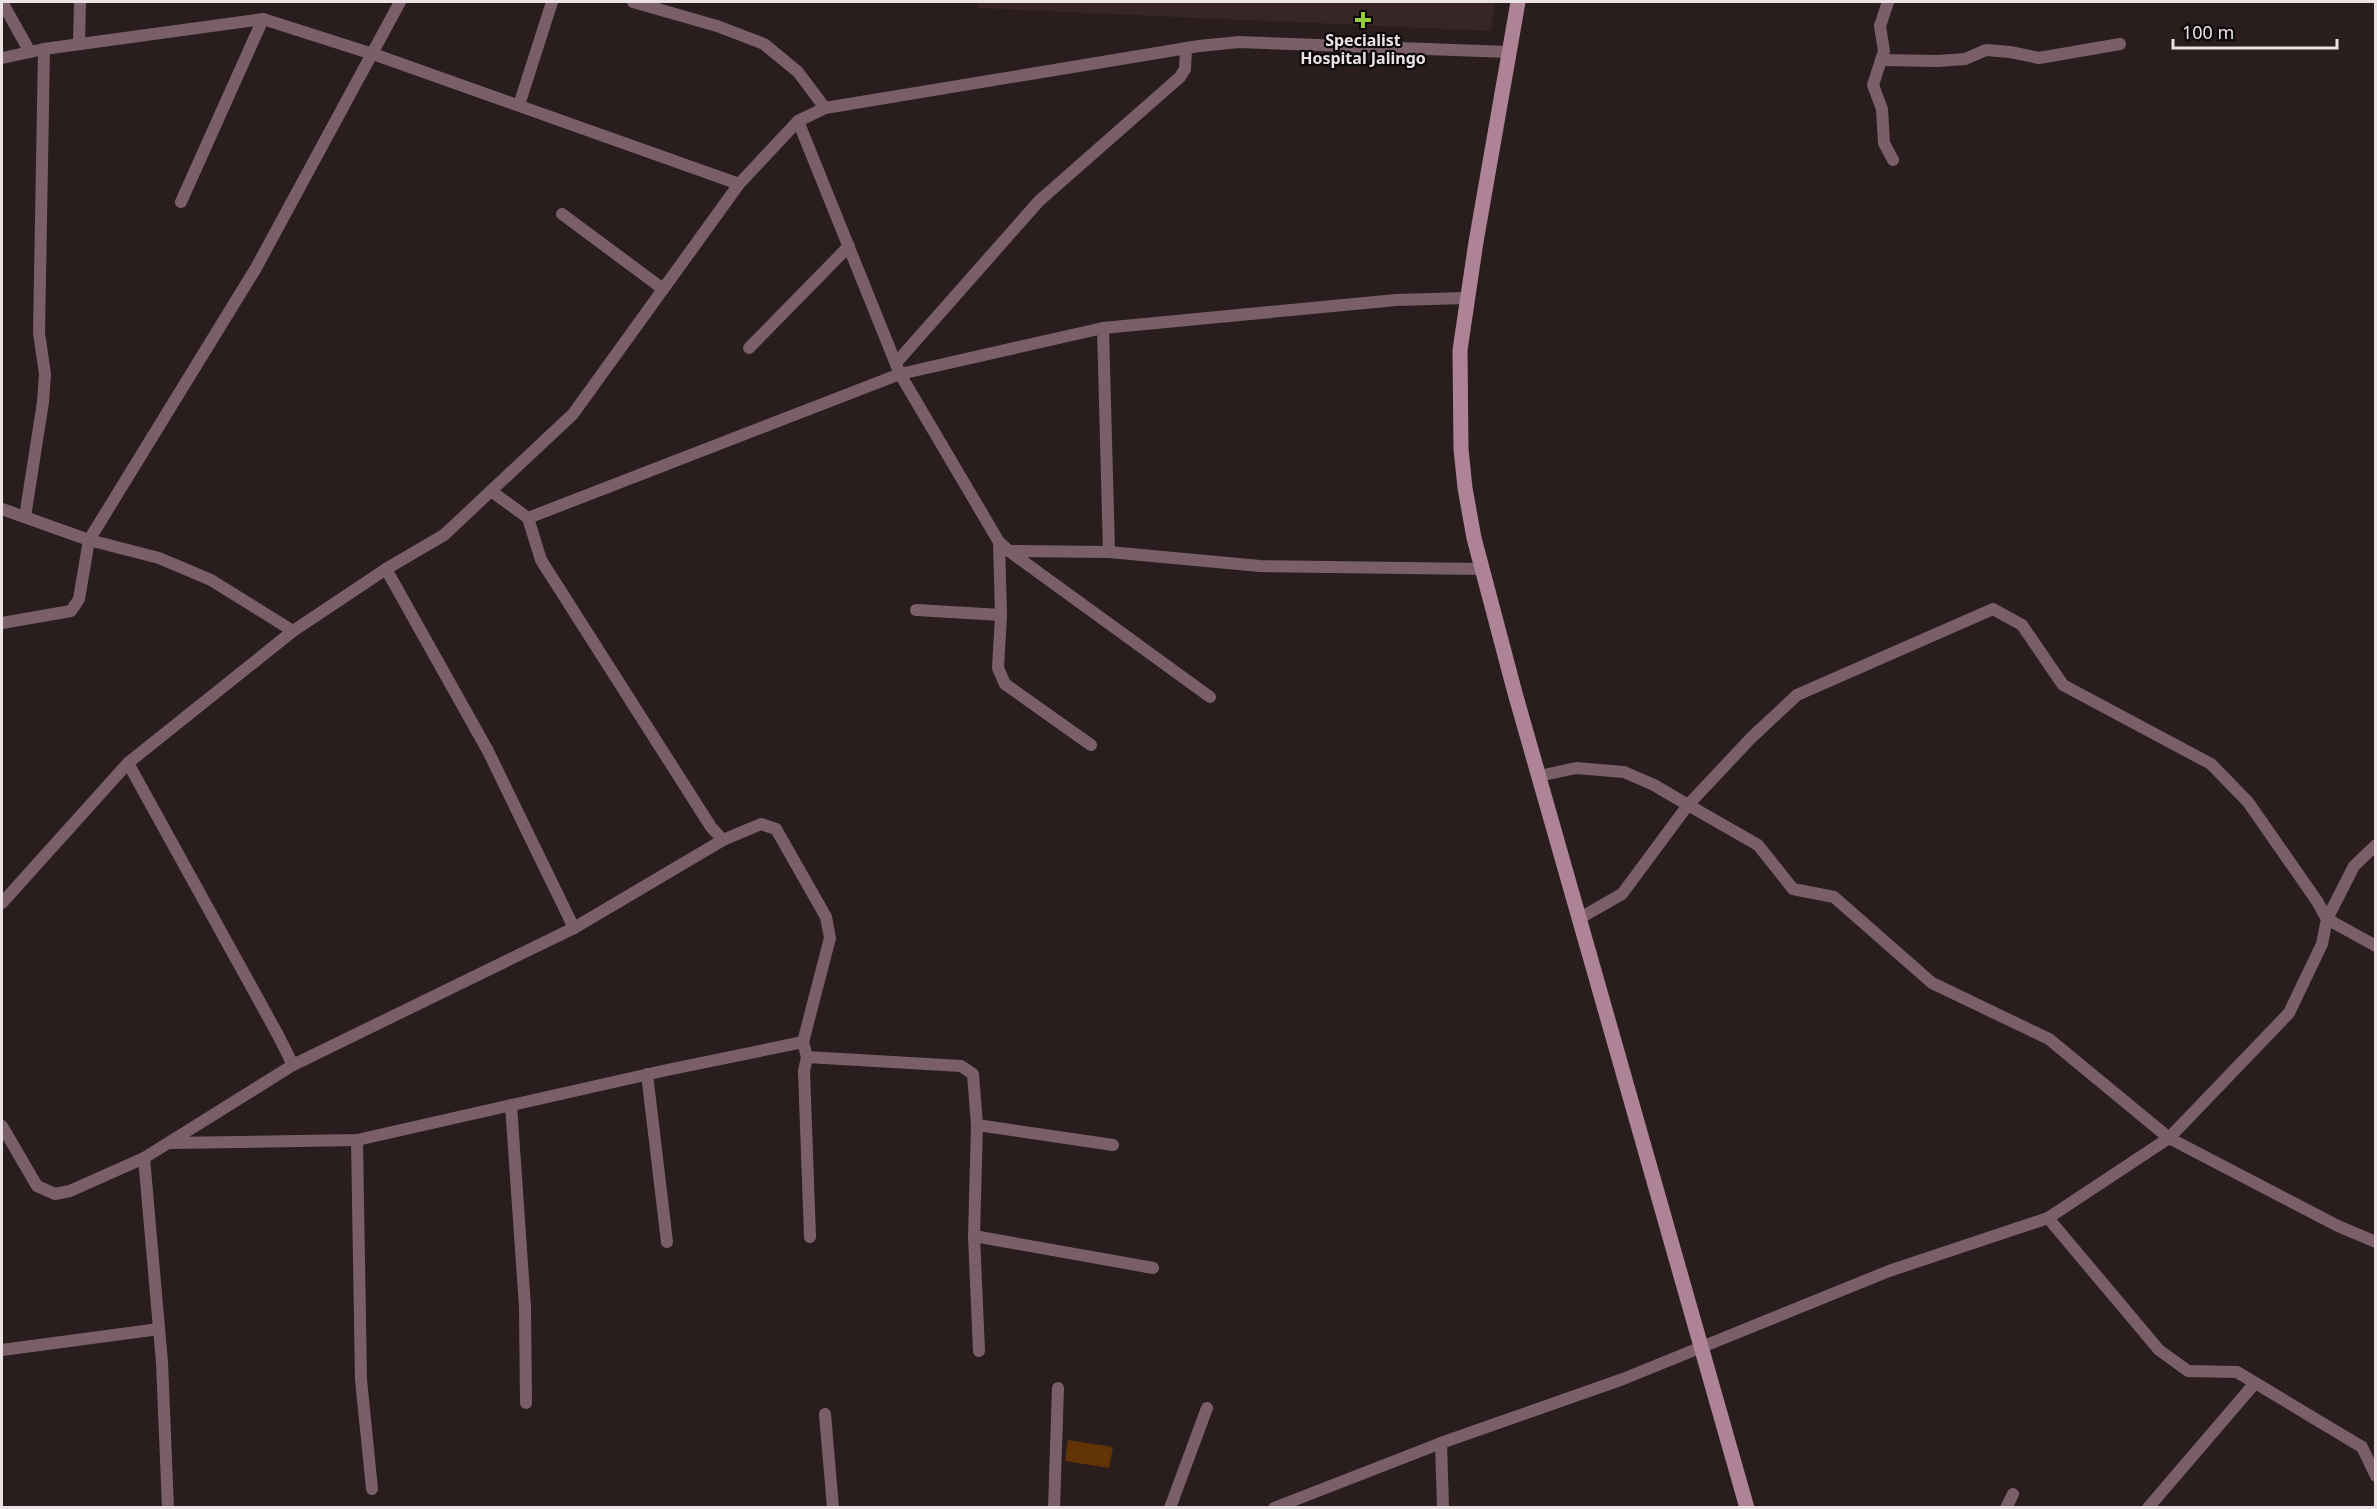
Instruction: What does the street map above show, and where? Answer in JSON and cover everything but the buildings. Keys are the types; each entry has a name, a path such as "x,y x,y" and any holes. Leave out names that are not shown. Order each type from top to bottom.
{"main road":[{"path":"1518,2 1460,350 1461,449 1474,538 1539,777 1747,1508"}],"street":[{"path":"2,2 30,52"},
{"path":"78,44 80,2"},
{"path":"2,623 71,611 79,599 89,540 256,268 400,2"},
{"path":"519,105 552,2"},
{"path":"633,2 717,26 764,44 798,72 825,108"},
{"path":"1888,2 1880,26 1884,51 1873,85 1882,108 1884,143 1893,160"},
{"path":"181,202 263,19"},
{"path":"2,58 44,49 263,19 372,53 739,184"},
{"path":"2,903 128,763 294,631 386,569 444,535 573,414 739,184 798,121 825,108 1186,48 1239,42 1509,52"},
{"path":"1881,60 1938,62 1965,59 1986,50 2039,58 2120,44"},
{"path":"898,368 1040,201 1180,77 1185,69 1186,48"},
{"path":"25,517 43,402 45,374 39,333 44,49"},
{"path":"798,121 898,368 999,542 1210,697"},
{"path":"562,214 663,289"},
{"path":"749,348 849,246"},
{"path":"528,518 898,368 1103,328 1396,300 1467,298"},
{"path":"1103,328 1108,552"},
{"path":"491,491 528,518 541,560 711,827 723,840"},
{"path":"2,508 89,540 159,558 211,580 294,631"},
{"path":"999,542 1001,615 998,668 1005,684 1091,744"},
{"path":"1009,551 1108,552 1260,566 1482,569"},
{"path":"386,569 488,751 574,928"},
{"path":"1580,918 1622,894 1688,805 1751,738 1797,695 1993,609 2022,625 2063,685 2211,764 2248,802 2327,918 2376,946"},
{"path":"916,610 1001,615"},
{"path":"128,763 293,1065"},
{"path":"1539,777 1576,768 1624,772 1654,785 1758,845 1793,889 1834,897 1932,983 2049,1039 2169,1138 2338,1226 2376,1242"},
{"path":"2,1126 7,1146 37,1186 56,1194 70,1191 144,1158 171,1143 293,1065 574,928 723,840 761,824 776,830 826,917 830,938 803,1042 807,1057 804,1071 810,1237"},
{"path":"1274,1508 1441,1443 1623,1379 1889,1271 2048,1218 2169,1138 2289,1013 2322,944 2327,918 2354,866 2376,845"},
{"path":"171,1143 357,1140 647,1074 803,1042"},
{"path":"807,1057 961,1066 974,1074 977,1125 974,1236 979,1351"},
{"path":"647,1074 667,1242"},
{"path":"511,1105 525,1307 526,1403"},
{"path":"977,1125 1113,1144"},
{"path":"357,1140 361,1380 372,1489"},
{"path":"144,1158 159,1329 168,1508"},
{"path":"2048,1218 2159,1350 2188,1371 2237,1372 2362,1447 2376,1476"},
{"path":"974,1236 1153,1268"},
{"path":"2,1350 159,1329"},
{"path":"2148,1508 2255,1383"},
{"path":"1054,1508 1058,1388"},
{"path":"1170,1508 1207,1408"},
{"path":"825,1414 833,1508"},
{"path":"1441,1443 1443,1508"},
{"path":"2006,1508 2013,1494"}],"shaded area":[{"name":"Specialist Hospital Jalingo","path":"978,2 1495,2 1491,31 978,8"},
{"path":"1068,1440 1113,1447 1109,1468 1065,1461"}],"place":[{"name":"Specialist Hospital Jalingo","path":"1363,20"}]}
